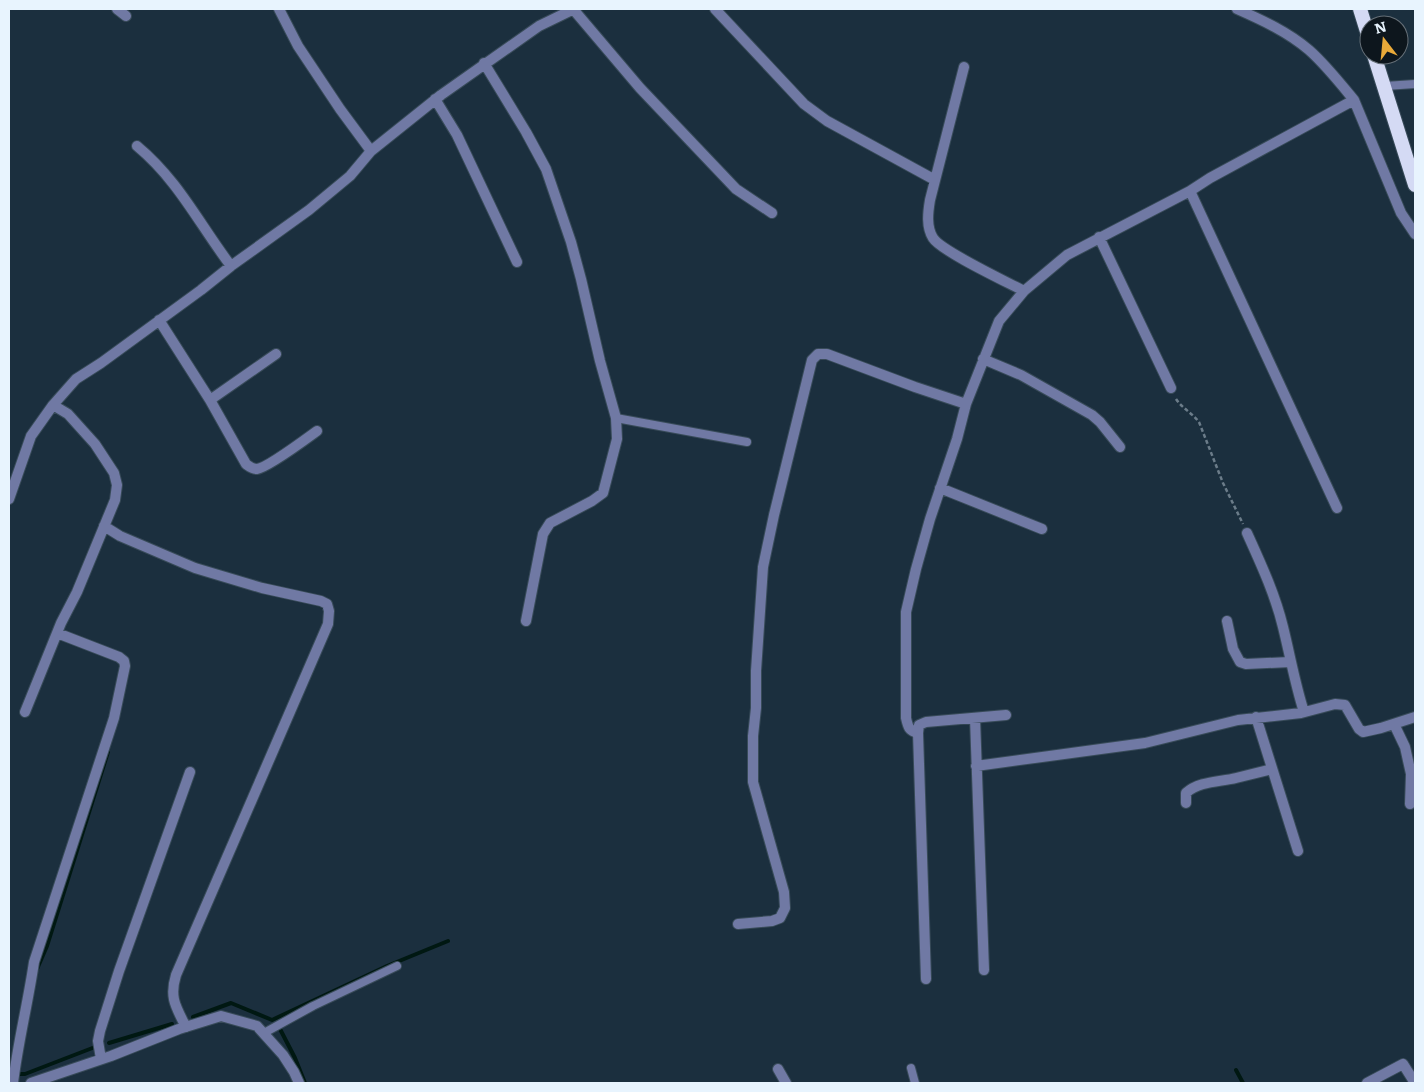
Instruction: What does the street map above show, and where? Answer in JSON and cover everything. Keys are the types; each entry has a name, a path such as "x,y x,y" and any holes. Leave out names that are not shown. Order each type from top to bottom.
{"highway":[{"path":"1378,65 1414,176"}],"street":[{"path":"117,9 126,16"},
{"path":"279,9 298,46 340,109 372,151"},
{"path":"9,499 31,436 53,405 76,379 101,363 309,210 350,176 372,151 435,99 484,63 540,26 573,9 640,88 736,189 772,213"},
{"path":"715,9 804,104 827,121 935,180"},
{"path":"1238,9 1266,22 1310,51 1354,100 1401,213 1415,234"},
{"path":"484,63 546,169 571,242 616,418 617,439 603,493 592,502 550,523 543,534 526,621"},
{"path":"964,68 930,200 929,229 936,242 1024,291"},
{"path":"435,99 457,135 516,262"},
{"path":"918,734 912,732 908,727 906,718 906,612 916,569 957,439 966,404 999,321 1024,291 1067,254 1190,191 1210,178 1354,100"},
{"path":"137,146 156,162 172,180 212,241 231,266"},
{"path":"1190,191 1337,508"},
{"path":"1099,237 1171,388"},
{"path":"159,320 210,400 246,464 258,469 291,450 317,431"},
{"path":"210,400 276,354"},
{"path":"738,924 772,921 780,918 785,908 784,892 753,782 756,671 764,567 774,515 812,360 818,354 827,354 966,404"},
{"path":"983,359 1021,375 1092,415 1120,447"},
{"path":"25,712 115,500 117,485 114,473 95,444 68,414 53,405"},
{"path":"940,488 1042,529"},
{"path":"104,526 120,536 195,568 262,588 321,601 327,604 329,611 328,624 172,987 174,1004 186,1027"},
{"path":"1247,533 1266,573 1282,625 1304,712"},
{"path":"1227,621 1233,649 1240,662 1246,664 1290,662"},
{"path":"12,1083 34,962 114,718 125,666 124,661 119,657 57,634"},
{"path":"976,766 1145,743 1256,717 1304,712 1335,704 1345,705 1359,729 1363,732 1415,717"},
{"path":"926,979 919,725 926,722 1006,715"},
{"path":"1256,717 1298,851"},
{"path":"974,718 984,970"},
{"path":"1394,724 1405,747 1411,774 1410,804"},
{"path":"1186,803 1186,793 1202,784 1272,769"},
{"path":"101,1059 98,1041 100,1031 119,971 190,772"},
{"path":"31,1083 220,1016 257,1026 283,1055 294,1072 298,1083"},
{"path":"1367,1083 1403,1064 1415,1083"},
{"path":"778,1069 786,1083"}],"lane":[{"path":"1385,86 1415,84"},
{"path":"616,418 747,442"},
{"path":"264,1033 313,1006 398,966"},
{"path":"911,1068 915,1083"}],"path":[{"path":"1171,388 1183,408 1195,416 1199,422 1223,483 1247,533"}],"waterway":[{"path":"37,969 47,946 108,752"},
{"path":"193,1017 231,1003 272,1020 387,966 448,941"},
{"path":"109,1043 172,1024"},
{"path":"280,1029 305,1083"},
{"path":"18,1071 18,1074 25,1074 95,1047"},
{"path":"1236,1070 1243,1083"}]}
